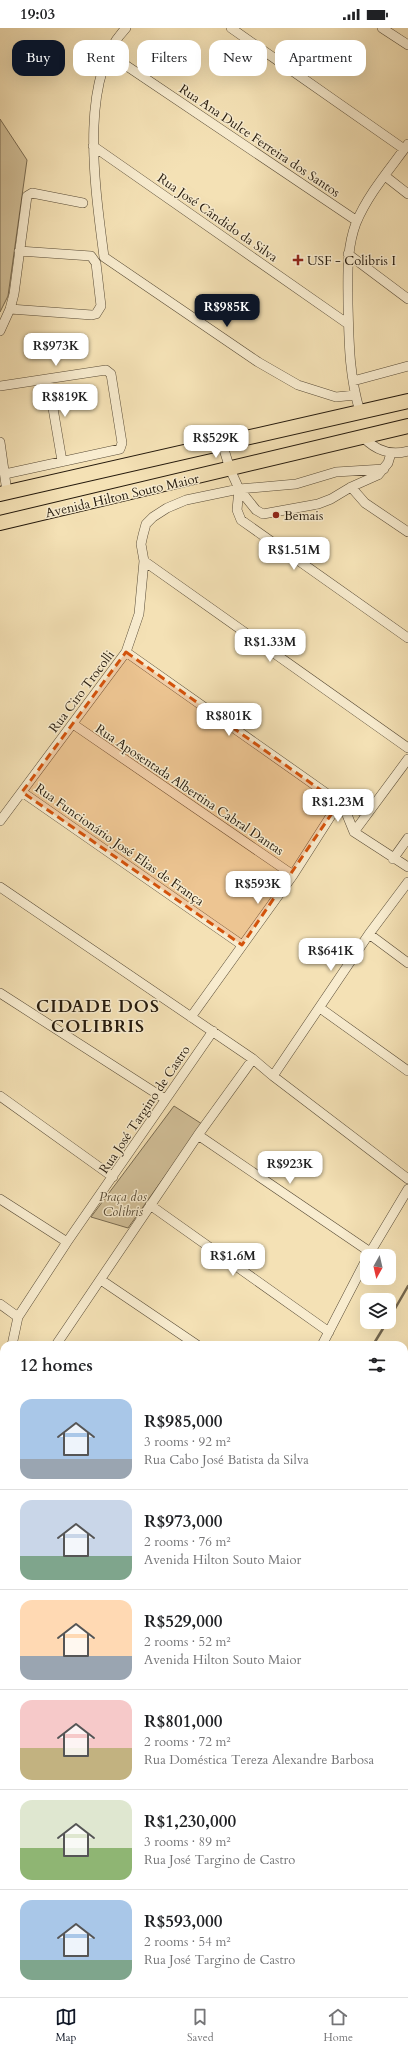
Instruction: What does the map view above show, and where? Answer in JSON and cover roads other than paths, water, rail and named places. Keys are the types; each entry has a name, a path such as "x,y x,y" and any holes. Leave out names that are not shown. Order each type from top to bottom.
{"main road":[{"path":"4,493 408,401"},
{"name":"Avenida Hilton Souto Maior","path":"0,523 408,426"}],"street":[{"path":"116,40 126,28"},
{"path":"231,28 406,147 385,176 357,221 348,254 349,357 355,395 360,412"},
{"path":"382,28 408,45"},
{"name":"Rua Ana Dulce Ferreira dos Santos","path":"129,67 357,221"},
{"path":"104,76 94,116 93,146 95,180 104,257 258,362 298,385 336,397 355,395"},
{"name":"Rua José Cândido da Silva","path":"93,146 348,324"},
{"path":"385,176 408,194"},
{"path":"0,331 10,309 26,199 29,194 82,203"},
{"path":"10,309 92,315 96,314 101,306 96,263 91,256 19,251"},
{"path":"348,254 408,299"},
{"path":"353,381 408,366"},
{"path":"0,386 102,370 111,374 121,446 120,449 5,474"},
{"path":"48,379 62,461"},
{"path":"363,437 379,450 391,453 408,451"},
{"path":"0,442 5,474 4,493"},
{"path":"222,443 230,469 239,489 259,513 268,514 325,502 351,487 378,475 384,469 391,453"},
{"name":"Rua Ciro Trocolli","path":"0,821 126,652 134,633 139,614 144,561 141,544 142,535 146,524 153,517 167,508 186,500 239,489 296,484 336,472 384,469"},
{"path":"351,487 366,503 408,532"},
{"path":"239,489 237,510 241,520 408,638"},
{"path":"144,561 408,748"},
{"path":"126,652 341,804 368,813"},
{"name":"Rua Aposentada Albertina Cabral Dantas","path":"73,724 293,875"},
{"path":"354,832 408,759"},
{"name":"Rua Funcionário José Elias de França","path":"22,792 242,945"},
{"path":"341,804 354,832 393,859 408,867"},
{"path":"191,1016 293,875 341,804"},
{"path":"393,859 408,838"},
{"path":"273,1076 369,934 408,882"},
{"path":"0,887 253,1059 408,1179"},
{"path":"369,934 408,963"},
{"path":"0,994 165,1099"},
{"path":"320,1008 408,1071"},
{"name":"Rua José Targino de Castro","path":"13,1341 18,1317 67,1242 213,1031"},
{"path":"59,1341 198,1135 253,1059"},
{"path":"0,1096 113,1176"},
{"path":"198,1135 360,1250"},
{"path":"372,1249 408,1189"},
{"path":"0,1199 67,1242"},
{"path":"150,1205 330,1332"},
{"path":"324,1341 360,1272"},
{"path":"101,1280 191,1341"},
{"path":"0,1304 18,1317"}],"waterway":[{"path":"396,1307 408,1286"},
{"path":"375,1341 383,1329"}],"place":[{"name":"USF - Colibris I","path":"298,260"},
{"name":"Bemais","path":"276,515"}],"district":[{"name":"CIDADE DOS COLIBRIS","path":"98,1016"}],"park label":[{"name":"Praça dos Colibris","path":"123,1204"}]}
